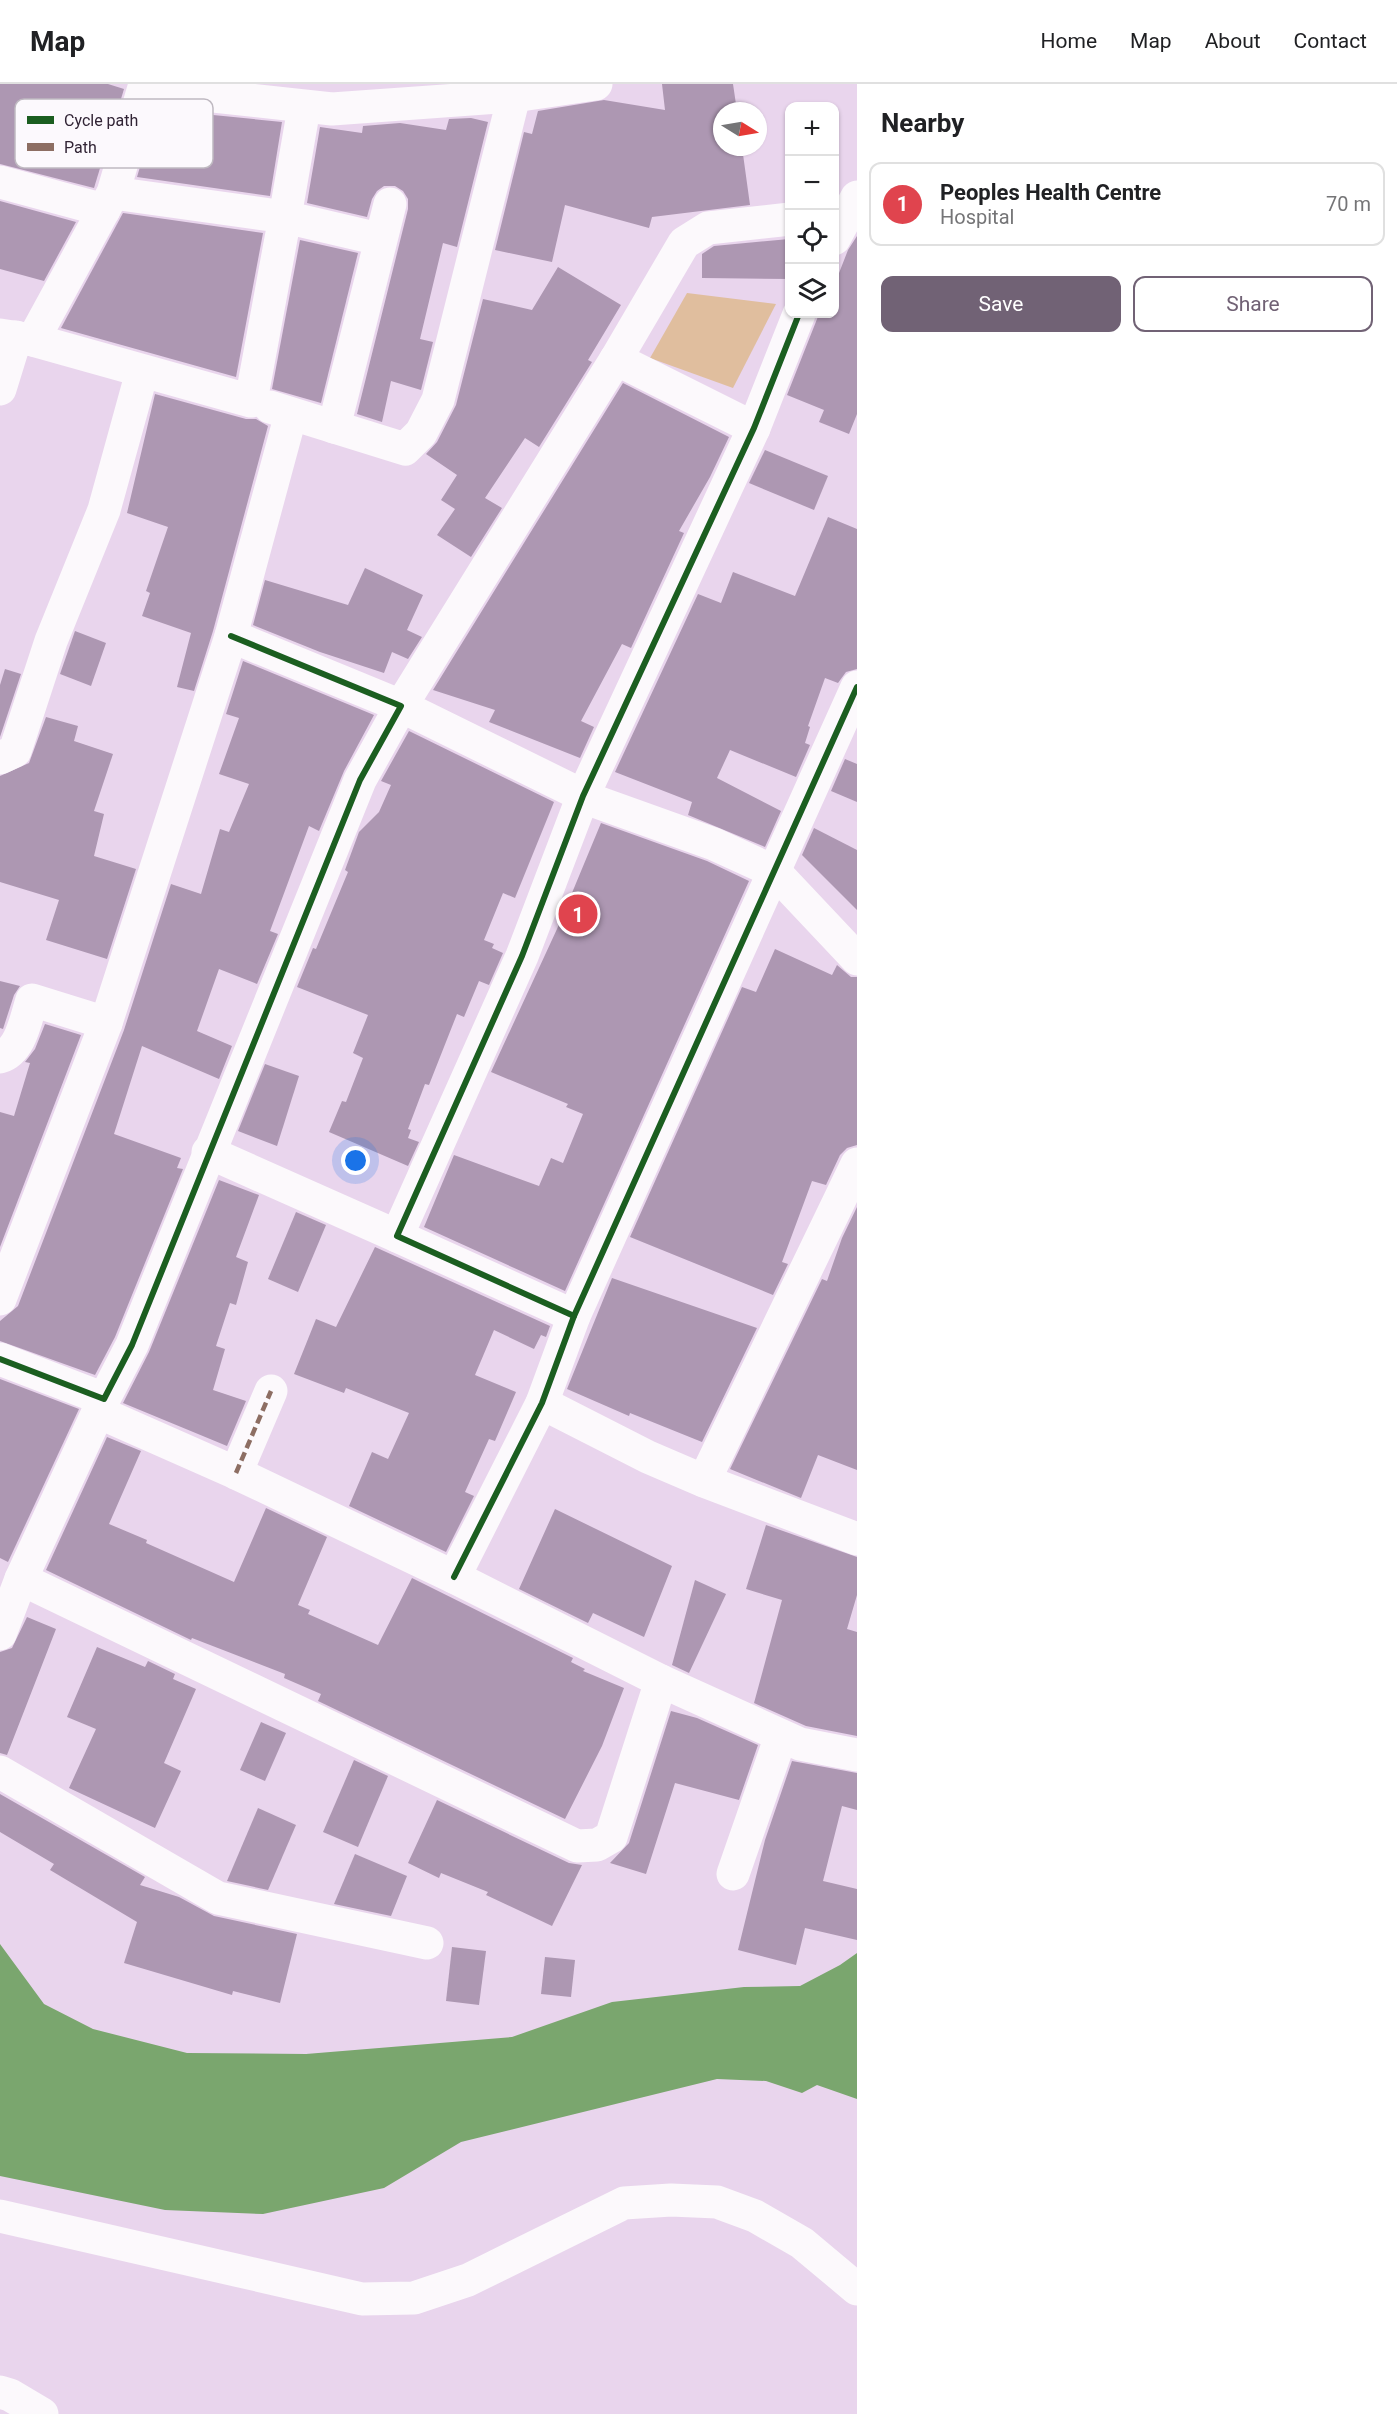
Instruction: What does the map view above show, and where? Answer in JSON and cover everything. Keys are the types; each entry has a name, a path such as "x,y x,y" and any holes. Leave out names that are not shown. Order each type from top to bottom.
{"street":[{"path":"140,99 145,84 196,89 304,108 332,109 514,96 596,84"},
{"path":"16,337 251,401 405,449 421,433 438,400 514,96"},
{"path":"251,401 304,108"},
{"path":"0,389 16,337 108,201 118,168"},
{"path":"0,182 108,201 285,217 379,239"},
{"path":"334,427 379,239 390,204"},
{"path":"0,1634 21,1579 101,1405 132,1345 360,780 401,706 616,359 684,243 708,228 785,219"},
{"path":"397,1236 522,956 583,796 754,428 797,318"},
{"path":"616,359 754,428"},
{"path":"0,758 15,751 51,640 104,510 142,372"},
{"path":"0,1299 106,1023 231,636 291,414"},
{"path":"231,636 401,706 583,796 714,844 775,872 857,959"},
{"path":"454,1577 542,1402 573,1316 857,687"},
{"path":"0,1057 12,1050 22,1030 32,1000 106,1023"},
{"path":"208,1152 573,1316"},
{"path":"704,1481 857,1164"},
{"path":"0,1359 101,1405 661,1680 781,1736 800,1744 857,1755"},
{"path":"236,1473 271,1391"},
{"path":"542,1402 648,1457 704,1481 857,1539"},
{"path":"21,1579 577,1846 597,1845 611,1837 661,1680"},
{"path":"732,1874 781,1736"},
{"path":"0,1772 218,1898 427,1944"},
{"path":"0,2216 362,2298 414,2298 468,2280 624,2203 717,2202 755,2216 802,2243 857,2289"},
{"path":"0,2392 42,2414"}],"shaded area":[{"path":"687,293 776,304 733,388 650,358"},
{"path":"0,1944 44,2004 93,2029 187,2053 306,2054 512,2037 612,2002 744,1987 800,1986 840,1965 857,1953 857,2099 817,2085 802,2093 766,2081 717,2079 461,2142 384,2188 263,2214 165,2210 0,2176"}],"building":[{"path":"0,84 108,84 124,89 121,99 15,99 15,168 0,164"},
{"path":"662,84 733,84 736,102 713,102 713,156 743,156 750,205 652,217 649,228 565,205 552,262 495,250 524,132 532,134 538,111 604,100 665,110"},
{"path":"213,115 282,122 270,196 137,177 140,168 213,168"},
{"path":"471,118 488,122 457,247 443,243 420,339 433,342 421,390 391,381 382,422 357,414 408,209 408,199 403,191 395,186 384,186 372,199 367,217 307,203 320,127 362,133 363,126 400,123 446,130 449,119"},
{"path":"16,168 100,168 94,188"},
{"path":"0,201 76,222 44,281 0,269"},
{"path":"123,213 263,233 236,377 61,328"},
{"path":"857,236 857,414 849,434 819,422 824,410 787,395 817,318 839,318 839,273 848,250"},
{"path":"785,239 785,279 702,278 702,254 714,246"},
{"path":"300,240 358,253 321,403 272,389"},
{"path":"558,267 621,305 588,360 592,362 539,447 525,438 485,498 502,508 471,557 437,535 455,509 441,500 457,475 426,454 437,442 456,405 483,299 532,310"},
{"path":"623,383 729,437 710,477 679,531 684,533 631,648 622,644 581,721 594,727 580,758 489,722 495,710 433,690"},
{"path":"155,394 246,419 256,419 268,426 213,631 194,691 177,687 191,633 142,616 150,593 146,591 168,527 127,513"},
{"path":"765,450 828,476 814,510 749,483"},
{"path":"828,517 857,529 857,669 846,672 838,683 825,678 808,726 810,727 805,743 810,745 796,777 730,750 717,778 781,811 765,847 688,815 692,802 615,772 698,594 721,603 733,572 795,596"},
{"path":"365,568 423,595 407,630 422,637 408,659 392,652 384,673 320,652 253,625 265,580 348,605"},
{"path":"75,631 106,643 91,686 60,674"},
{"path":"243,661 374,715 344,771 319,831 309,826 270,931 278,934 257,984 219,969 197,1031 232,1046 219,1079 142,1046 114,1134 181,1158 177,1168 183,1169 115,1337 95,1375 0,1341 0,1321 18,1306 124,1030 171,884 201,894 220,829 229,832 249,784 219,774 239,718 226,714"},
{"path":"5,669 21,674 0,737 0,685"},
{"path":"46,717 78,726 74,741 113,754 94,811 104,814 94,856 136,869 107,959 46,940 59,900 0,882 0,776 29,763"},
{"path":"409,731 554,802 515,898 503,893 484,940 494,944 492,948 503,953 489,985 479,981 464,1017 457,1014 429,1085 425,1084 408,1129 411,1130 408,1138 419,1142 408,1166 329,1132 342,1101 346,1102 363,1058 353,1053 368,1015 297,987 313,948 316,949 348,872 345,870 359,832 379,812 391,785 381,781"},
{"path":"845,759 857,764 857,802 831,791"},
{"path":"601,823 707,861 749,881 565,1291 424,1227 454,1155 539,1186 551,1158 563,1163 583,1114 566,1107 568,1104 491,1072 557,929"},
{"path":"814,828 857,850 857,910 802,855"},
{"path":"775,949 832,975 837,965 851,977 857,977 857,1145 847,1148 840,1155 826,1185 812,1181 782,1262 788,1264 773,1295 630,1237 742,987 756,992"},
{"path":"0,981 20,986 14,995 3,1029 0,1028"},
{"path":"45,1024 81,1035 0,1247 0,1112 14,1116 30,1063 25,1062 35,1049"},
{"path":"265,1064 299,1076 277,1146 238,1131"},
{"path":"219,1180 259,1195 236,1257 248,1262 236,1305 230,1303 216,1346 225,1349 213,1390 246,1401 227,1446 123,1403 149,1352"},
{"path":"857,1207 857,1470 818,1455 801,1498 730,1469 822,1279 827,1281 842,1238"},
{"path":"296,1212 326,1225 298,1292 268,1279"},
{"path":"375,1247 550,1326 546,1337 541,1335 534,1349 494,1330 475,1375 516,1392 495,1441 489,1439 465,1492 474,1496 446,1552 349,1506 372,1452 388,1459 409,1413 346,1388 344,1393 294,1374 316,1319 336,1327"},
{"path":"612,1278 757,1328 702,1442 630,1413 629,1416 567,1389"},
{"path":"0,1379 79,1409 8,1562 0,1558"},
{"path":"107,1437 141,1451 109,1524 147,1540 146,1543 234,1582 266,1508 327,1537 298,1605 310,1610 308,1614 378,1645 412,1578 573,1658 571,1662 585,1669 583,1671 624,1688 602,1746 565,1819 318,1701 321,1694 284,1678 285,1674 192,1638 191,1640 46,1570"},
{"path":"555,1509 672,1566 644,1637 593,1613 588,1623 519,1589"},
{"path":"766,1525 857,1557 857,1595 847,1629 857,1632 857,1736 806,1726 754,1703 782,1600 746,1589"},
{"path":"695,1580 726,1594 689,1673 672,1665"},
{"path":"27,1617 56,1629 7,1755 0,1753 0,1652 12,1648"},
{"path":"97,1647 145,1667 148,1661 175,1674 173,1679 196,1689 164,1763 181,1771 155,1828 69,1788 96,1729 67,1717"},
{"path":"671,1711 697,1718 758,1745 739,1800 675,1783 646,1874 610,1863 629,1843"},
{"path":"261,1722 286,1733 265,1781 240,1770"},
{"path":"354,1760 388,1776 358,1847 323,1832"},
{"path":"792,1761 857,1773 857,1810 842,1806 823,1881 857,1889 857,1940 805,1928 796,1965 738,1950 765,1840"},
{"path":"0,1794 145,1877 140,1885 179,1897 214,1916 297,1934 280,2003 233,1991 232,1995 124,1963 137,1922 50,1870 54,1864 0,1832"},
{"path":"437,1800 569,1863 582,1865 552,1926 486,1895 488,1892 441,1873 439,1878 408,1863"},
{"path":"258,1808 296,1825 268,1890 227,1881"},
{"path":"355,1854 407,1876 391,1916 334,1904"},
{"path":"452,1947 486,1951 479,2005 446,2001"},
{"path":"545,1957 575,1960 571,1997 541,1994"}],"marked path":[{"path":"236,1473 271,1391"}],"cycle path":[{"path":"574,1316 397,1236 522,956 583,796 754,428 797,318"},
{"path":"0,1359 104,1399 132,1345 360,780 401,706 231,636"},
{"path":"454,1577 542,1403 574,1316 857,687"}],"place":[{"name":"Peoples Health Centre","path":"578,914"}]}
